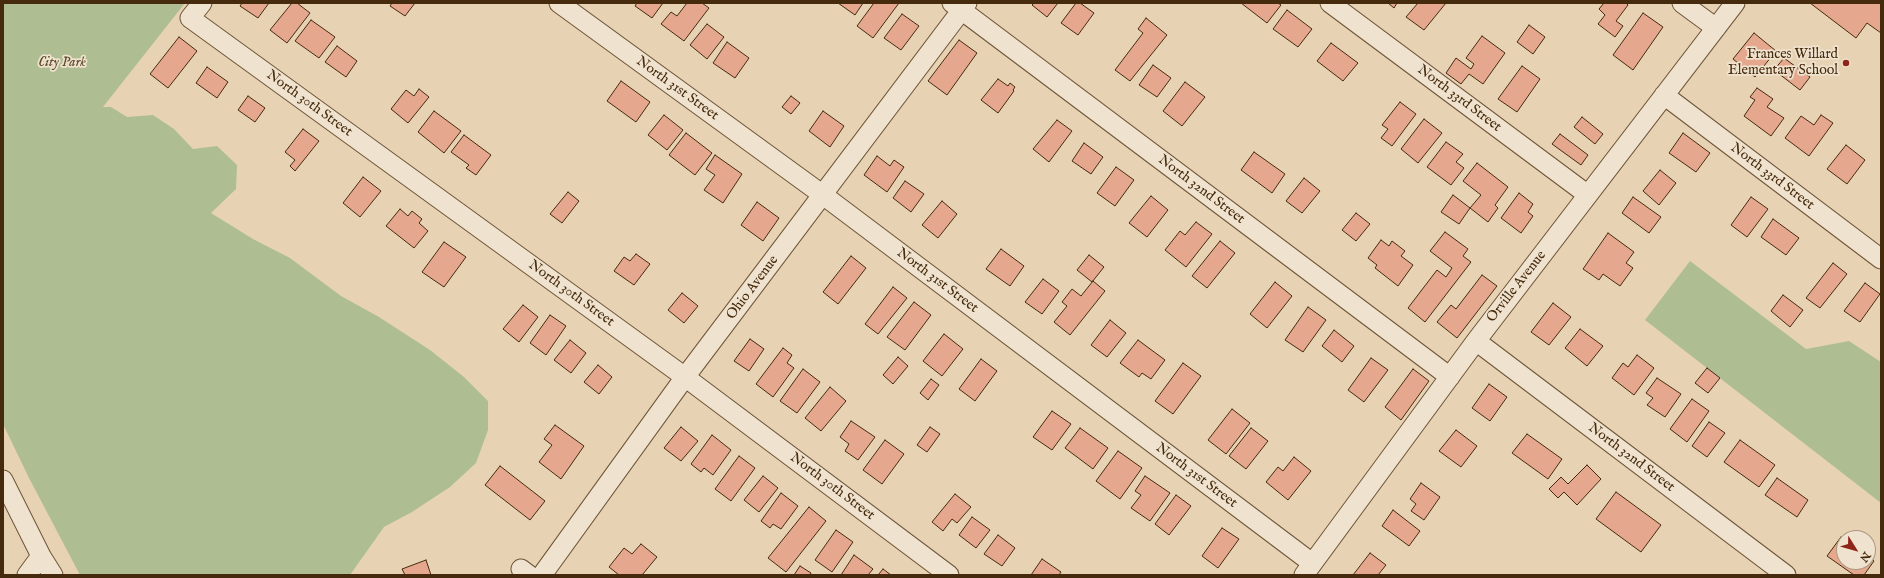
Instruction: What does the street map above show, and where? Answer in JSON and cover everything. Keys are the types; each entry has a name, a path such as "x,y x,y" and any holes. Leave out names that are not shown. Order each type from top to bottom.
{"street":[{"name":"North 30th Street","path":"202,3 190,18 685,377 949,575"},
{"name":"North 31st Street","path":"559,3 823,195 1308,569"},
{"name":"North 33rd Street","path":"1330,3 1588,195"},
{"path":"1682,3 1716,28"},
{"name":"Orville Avenue","path":"1308,569 1476,341 1735,3"},
{"name":"Ohio Avenue","path":"542,575 685,377 823,195 960,5"},
{"name":"North 32nd Street","path":"960,5 1450,377"},
{"name":"North 33rd Street","path":"1664,95 1881,259"},
{"name":"North 32nd Street","path":"1476,341 1786,575"},
{"path":"3,480 41,556 53,575"},
{"path":"27,575 41,556"}],"green space":[{"name":"City Park","path":"3,3 185,3 103,107 111,107 127,117 153,115 174,129 193,149 217,146 237,165 236,189 211,213 253,239 290,258 341,296 379,317 430,350 464,377 488,401 488,430 476,463 450,487 412,512 384,527 350,575 80,575 29,478 3,424"},
{"path":"1690,261 1806,349 1849,341 1881,362 1881,503 1645,320"}],"building":[{"path":"242,3 269,3 258,18 240,6"},
{"path":"292,3 297,3 310,13 287,43 270,30"},
{"path":"392,3 415,3 405,16 390,6"},
{"path":"637,3 663,3 652,18 635,6"},
{"path":"687,3 702,3 709,8 684,41 661,24 671,12 677,16"},
{"path":"838,3 863,3 855,15"},
{"path":"874,3 899,3 873,38 857,26"},
{"path":"1034,3 1058,3 1047,17 1032,5"},
{"path":"1076,3 1080,3 1094,13 1078,35 1061,23"},
{"path":"1241,3 1278,3 1281,5 1267,23"},
{"path":"1388,3 1397,3 1394,8"},
{"path":"1418,3 1446,3 1424,30 1406,17"},
{"path":"1604,3 1626,3 1628,5 1616,21 1623,26 1615,37 1598,24 1605,15 1599,9"},
{"name":"Frances Willard Elementary School","path":"1810,3 1881,3 1881,33 1867,23 1856,38"},
{"path":"1287,10 1312,29 1298,47 1273,29"},
{"path":"1643,13 1663,27 1633,70 1613,55"},
{"path":"902,14 919,26 901,50 884,38"},
{"path":"1146,18 1167,35 1130,81 1115,70 1143,33 1138,29"},
{"path":"311,20 335,37 319,58 295,41"},
{"path":"707,24 724,37 707,59 690,45"},
{"path":"1529,25 1545,37 1533,54 1517,42"},
{"path":"1754,33 1776,51 1755,77 1733,59"},
{"path":"1482,36 1505,53 1483,84 1469,74 1461,84 1446,73 1456,58 1471,69 1474,64 1466,58"},
{"path":"179,37 197,51 168,88 150,74"},
{"path":"959,40 977,53 947,95 928,81"},
{"path":"727,42 749,58 735,78 713,63"},
{"path":"1331,43 1358,63 1343,81 1317,61"},
{"path":"337,46 357,61 346,77 325,62"},
{"path":"1784,58 1810,77 1800,90 1774,70"},
{"path":"1153,65 1171,78 1157,97 1139,85"},
{"path":"1522,66 1540,79 1517,112 1498,99"},
{"path":"207,67 228,82 217,98 196,83"},
{"path":"998,79 1008,86 1010,83 1015,87 1013,90 1014,91 998,113 981,100"},
{"path":"621,81 650,102 636,122 607,101"},
{"path":"1185,82 1205,97 1182,126 1163,111"},
{"path":"1757,88 1773,99 1767,107 1784,118 1771,136 1744,116 1755,100 1750,97"},
{"path":"419,89 429,97 408,123 391,109 406,90 414,96"},
{"path":"248,96 265,108 255,122 238,110"},
{"path":"791,96 800,103 791,114 782,107"},
{"path":"1400,102 1416,114 1392,146 1381,138 1388,129 1382,125"},
{"path":"434,111 461,131 444,153 418,132"},
{"path":"823,111 844,126 830,147 809,131"},
{"path":"664,115 683,130 667,150 648,135"},
{"path":"1821,115 1833,123 1809,156 1785,138 1801,116 1814,125"},
{"path":"1582,117 1603,134 1595,144 1574,127"},
{"path":"1424,119 1442,133 1418,163 1401,149"},
{"path":"1057,120 1072,131 1049,162 1033,149"},
{"path":"303,129 319,141 295,171 290,166 295,160 285,152"},
{"path":"686,133 712,153 695,175 669,155"},
{"path":"1683,133 1710,153 1696,172 1669,153"},
{"path":"1560,134 1588,155 1581,165 1552,144"},
{"path":"464,135 491,155 476,175 466,168 469,165 451,152"},
{"path":"1446,142 1463,154 1456,162 1464,168 1451,185 1427,167"},
{"path":"1084,143 1103,157 1091,174 1072,161"},
{"path":"1846,145 1865,160 1847,184 1827,169"},
{"path":"1254,152 1285,174 1272,193 1241,170"},
{"path":"715,155 742,174 723,203 704,190 715,175 706,169"},
{"path":"877,156 890,166 894,160 904,167 887,192 864,175"},
{"path":"1477,163 1508,187 1495,205 1498,208 1488,222 1470,208 1481,195 1463,181"},
{"path":"1116,167 1134,180 1115,206 1097,193"},
{"path":"1660,170 1676,183 1659,205 1643,191"},
{"path":"363,177 381,191 360,217 343,203"},
{"path":"1304,178 1320,191 1302,213 1286,201"},
{"path":"905,181 924,194 911,212 893,198"},
{"path":"568,192 579,201 562,223 550,214"},
{"path":"1519,193 1533,204 1528,212 1533,216 1521,233 1501,218"},
{"path":"1453,195 1470,208 1459,224 1441,212"},
{"path":"1151,196 1168,210 1147,237 1129,223"},
{"path":"1633,197 1661,217 1649,233 1622,213"},
{"path":"1751,197 1768,209 1747,237 1731,225"},
{"path":"942,201 957,214 938,238 922,225"},
{"path":"757,202 779,218 763,241 741,225"},
{"path":"400,209 408,216 412,211 422,219 419,223 428,231 414,248 386,226"},
{"path":"1356,213 1370,224 1356,241 1342,230"},
{"path":"1773,219 1799,238 1786,255 1761,237"},
{"path":"1196,222 1212,234 1186,267 1165,250 1180,231 1185,235"},
{"path":"1445,232 1468,249 1463,256 1471,262 1425,322 1408,308 1437,270 1446,277 1452,268 1430,251"},
{"path":"1608,233 1634,252 1626,263 1633,268 1620,286 1603,274 1599,280 1583,269"},
{"path":"1381,240 1389,246 1392,241 1405,251 1401,256 1413,265 1398,286 1375,268 1377,265 1368,258"},
{"path":"1220,241 1235,253 1207,288 1192,276"},
{"path":"444,242 466,257 444,287 422,272"},
{"path":"1001,249 1024,266 1010,286 986,269"},
{"path":"636,254 650,264 634,285 614,271 624,257 630,261"},
{"path":"1089,255 1104,267 1092,282 1077,270"},
{"path":"851,256 866,268 838,304 823,292"},
{"path":"1833,263 1847,274 1820,308 1806,298"},
{"path":"1482,275 1497,286 1457,338 1437,322 1451,305 1456,309"},
{"path":"1043,279 1059,291 1042,314 1025,302"},
{"path":"1093,281 1105,291 1070,335 1054,322 1067,306 1062,302 1072,289 1081,296"},
{"path":"1275,282 1292,296 1267,328 1250,314"},
{"path":"1865,283 1880,294 1860,322 1844,311"},
{"path":"893,287 907,298 878,334 865,324"},
{"path":"682,293 698,306 684,323 668,310"},
{"path":"1783,295 1803,310 1790,327 1771,311"},
{"path":"914,302 931,315 905,350 887,337"},
{"path":"1553,303 1571,317 1549,345 1531,332"},
{"path":"523,305 538,317 519,342 503,329"},
{"path":"1308,307 1326,320 1303,352 1285,340"},
{"path":"550,315 566,326 546,355 530,343"},
{"path":"1110,320 1126,333 1107,357 1091,345"},
{"path":"1580,329 1603,346 1587,366 1565,348"},
{"path":"1334,330 1354,346 1342,362 1322,346"},
{"path":"944,334 963,349 942,376 923,361"},
{"path":"750,339 764,349 749,371 734,361"},
{"path":"570,340 586,353 571,373 554,360"},
{"path":"1138,340 1165,360 1151,379 1142,373 1139,377 1120,363"},
{"path":"783,348 792,355 787,363 794,368 773,397 756,384"},
{"path":"1637,355 1654,368 1634,395 1612,378 1623,363 1628,367"},
{"path":"898,357 908,366 893,384 883,375"},
{"path":"1371,358 1388,370 1364,402 1348,390"},
{"path":"981,359 997,371 975,401 959,389"},
{"path":"1183,363 1201,376 1173,414 1155,401"},
{"path":"598,365 612,377 599,394 584,382"},
{"path":"1707,368 1720,378 1708,393 1695,383"},
{"path":"803,369 820,382 797,413 780,401"},
{"path":"1413,369 1429,381 1401,420 1385,407"},
{"path":"1657,378 1681,394 1665,417 1647,405 1653,398 1646,393"},
{"path":"931,379 939,385 928,400 920,393"},
{"path":"1489,384 1507,397 1490,421 1472,408"},
{"path":"830,387 846,401 821,431 805,418"},
{"path":"1692,399 1709,411 1687,442 1670,429"},
{"path":"1232,409 1250,423 1226,454 1208,440"},
{"path":"1052,411 1071,424 1052,450 1033,437"},
{"path":"851,421 875,437 858,460 845,451 849,444 840,437"},
{"path":"1709,422 1725,433 1707,457 1692,446"},
{"path":"555,425 584,446 561,479 539,462 552,445 544,439"},
{"path":"681,427 698,441 681,461 664,448"},
{"path":"930,427 940,434 927,452 917,445"},
{"path":"1080,428 1108,448 1093,469 1065,448"},
{"path":"1251,428 1268,441 1246,469 1229,456"},
{"path":"1456,430 1477,446 1461,467 1439,451"},
{"path":"1527,434 1562,459 1548,479 1512,453"},
{"path":"712,435 731,450 713,475 704,468 701,472 691,464"},
{"path":"885,440 904,454 882,484 863,470"},
{"path":"1740,440 1775,465 1759,487 1724,462"},
{"path":"1118,451 1142,468 1120,499 1096,481"},
{"path":"739,456 755,468 731,501 715,489"},
{"path":"1294,457 1311,471 1288,500 1266,482 1278,467 1283,471"},
{"path":"1587,465 1601,479 1577,505 1564,492 1558,498 1549,489 1561,477 1568,484"},
{"path":"500,466 545,501 530,520 485,485"},
{"path":"763,476 778,488 759,512 744,500"},
{"path":"1145,476 1170,493 1150,521 1131,508 1141,495 1135,491"},
{"path":"1777,478 1808,500 1797,517 1765,495"},
{"path":"1421,483 1440,497 1424,520 1411,511 1416,504 1410,499"},
{"path":"1616,492 1661,525 1641,552 1596,519"},
{"path":"781,493 798,506 781,529 773,524 770,528 761,521"},
{"path":"955,494 971,507 957,523 952,519 943,531 932,522"},
{"path":"1176,495 1191,506 1169,535 1155,524"},
{"path":"809,507 826,521 786,572 768,558"},
{"path":"1393,510 1420,531 1409,546 1382,526"},
{"path":"972,517 990,530 976,548 959,535"},
{"path":"1222,528 1239,539 1218,568 1202,556"},
{"path":"836,530 853,542 832,572 815,560"},
{"path":"998,535 1015,548 1002,566 984,554"},
{"path":"641,544 657,557 642,575 619,575 609,567 624,548 632,554"},
{"path":"1836,544 1836,562 1827,556"},
{"path":"1370,553 1386,565 1378,575 1353,575"},
{"path":"854,555 873,569 868,575 841,575"},
{"path":"1042,559 1061,572 1059,575 1031,575"},
{"path":"426,560 431,575 405,575 402,569"},
{"path":"800,566 811,573 810,575 794,575"},
{"path":"883,569 891,575 878,575"},
{"path":"1847,570 1868,570 1864,575 1854,575"}],"place":[{"name":"Frances Willard Elementary School","path":"1846,63"}]}
